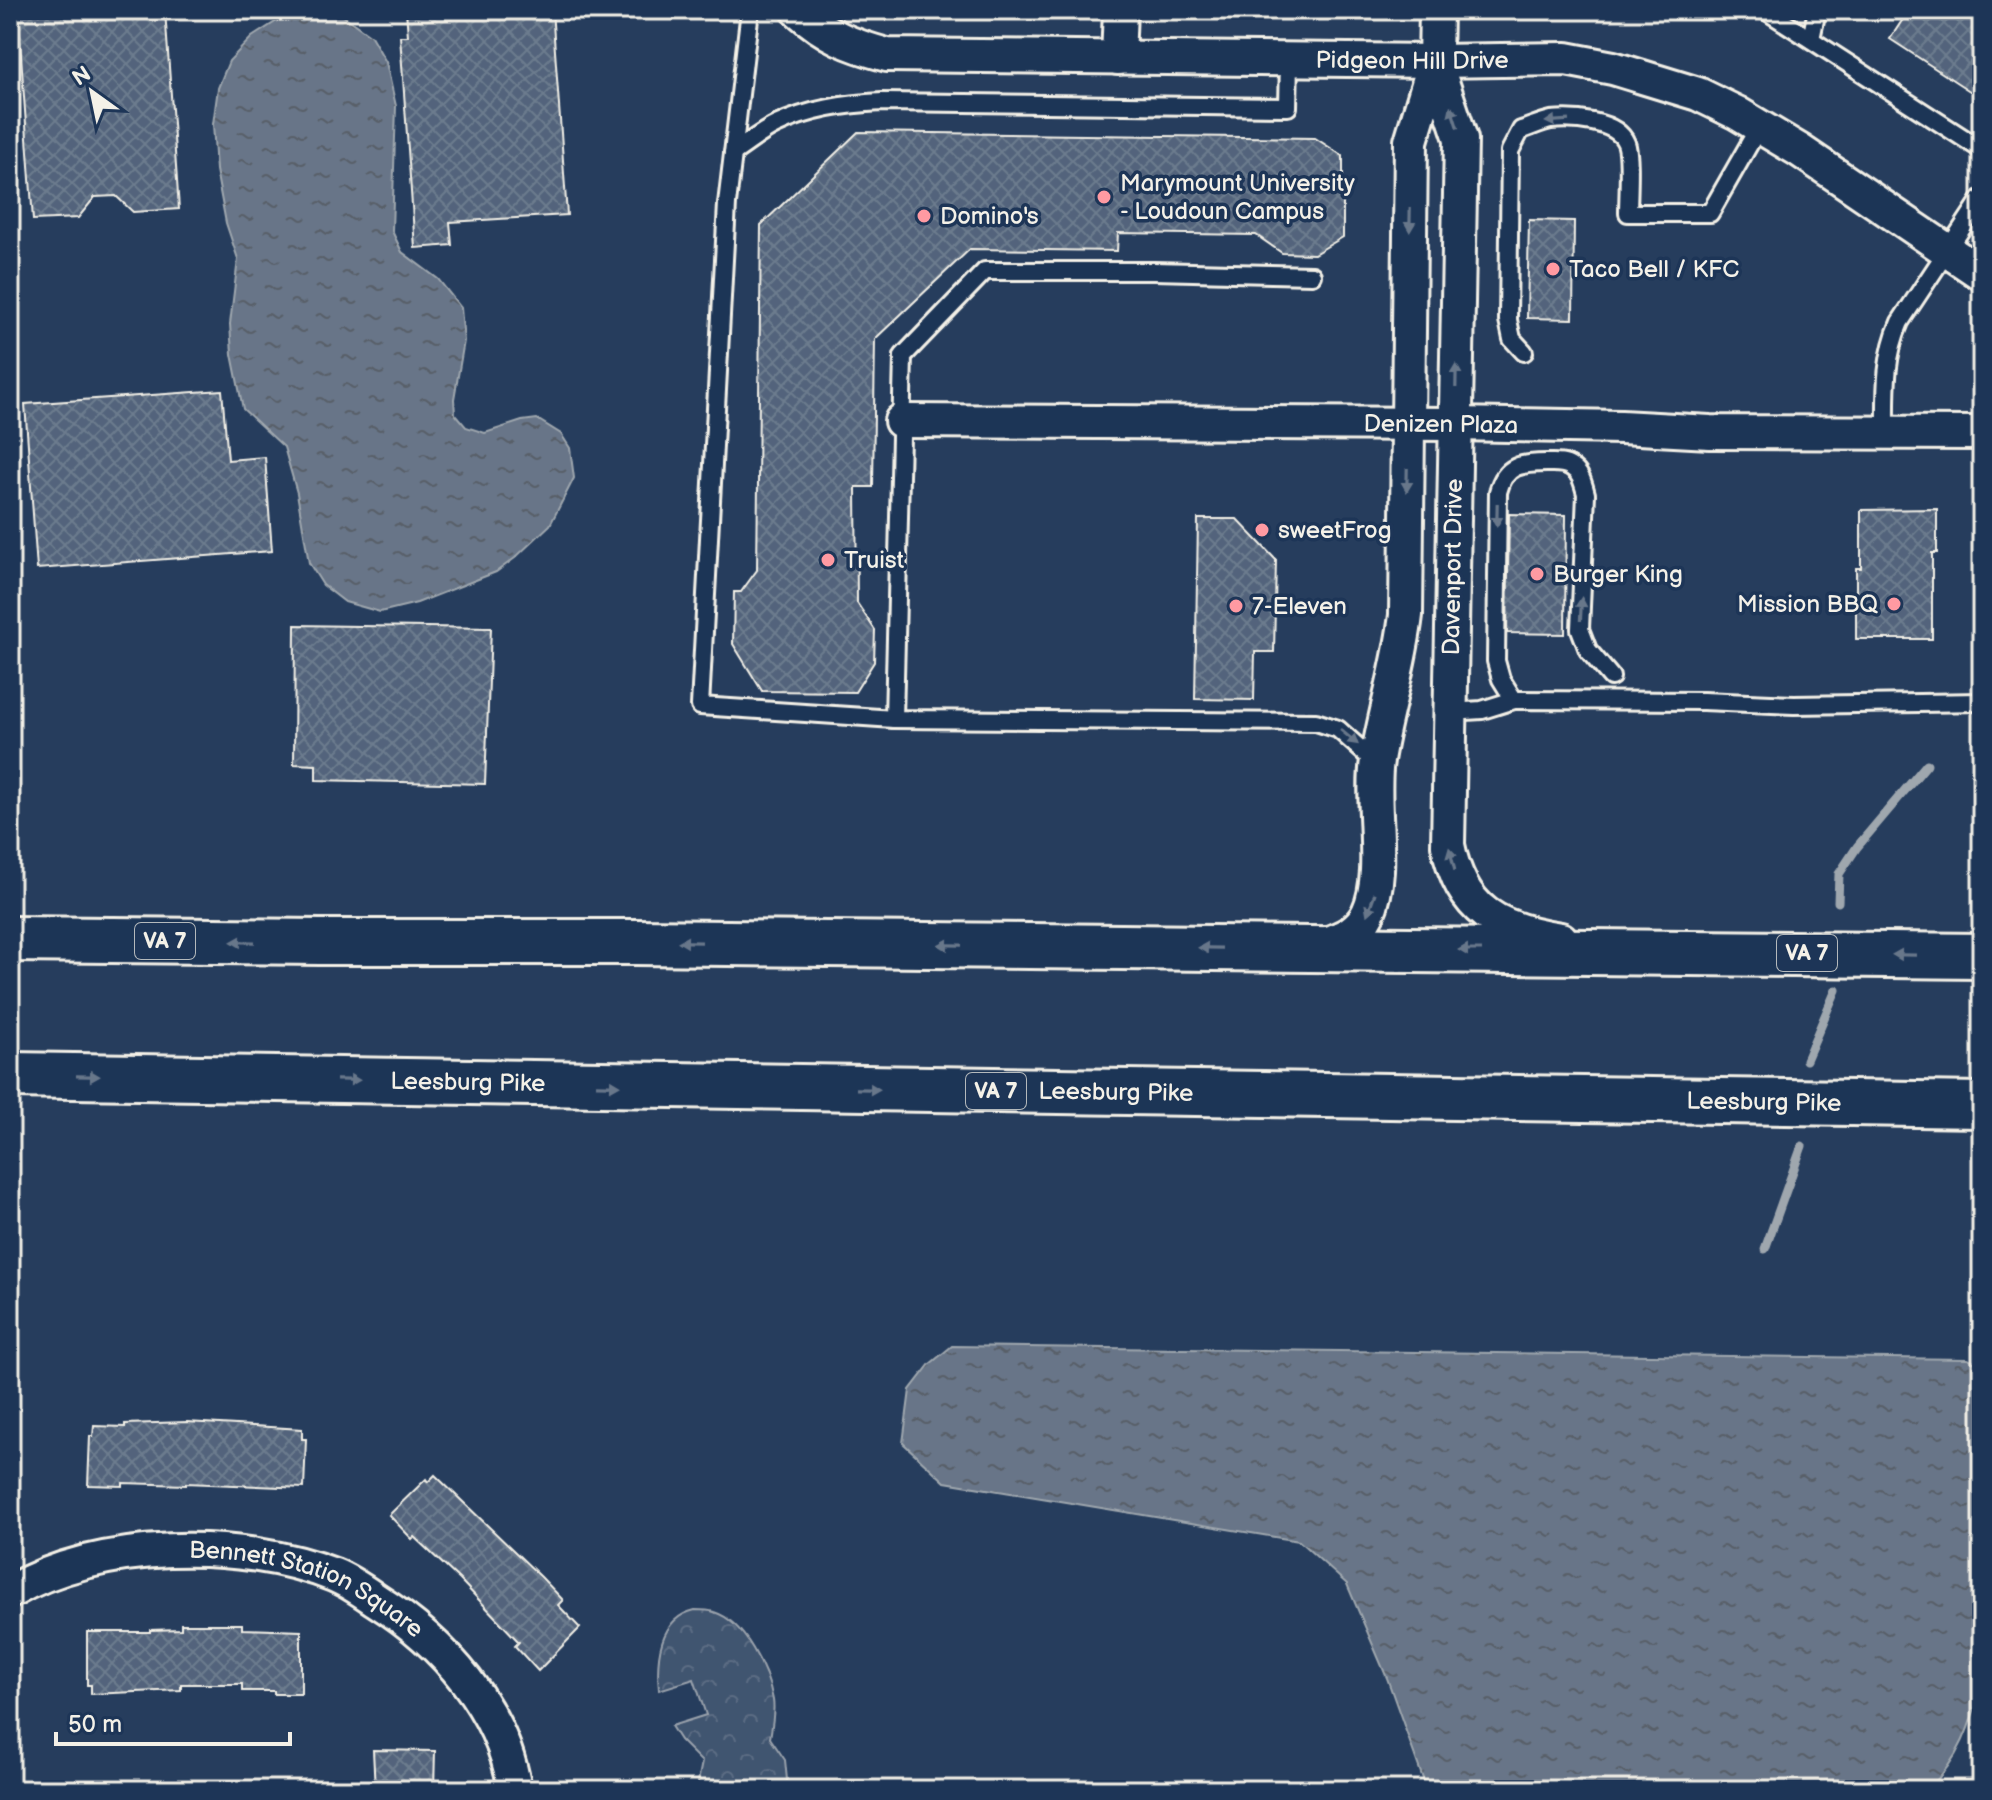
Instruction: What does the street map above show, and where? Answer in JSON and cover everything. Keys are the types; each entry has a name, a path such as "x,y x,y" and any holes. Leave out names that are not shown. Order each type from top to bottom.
{"highway":[{"name":"VA 7","path":"10,939 1632,950 1982,956"},
{"name":"Leesburg Pike","path":"10,1075 1982,1105"}],"street":[{"name":"Pidgeon Hill Drive","path":"798,10 827,33 848,44 887,55 1435,61 1566,59 1613,68 1698,94 1759,127 1982,274"},
{"path":"1118,58 1120,10"},
{"name":"Davenport Drive","path":"1314,949 1353,933 1367,915 1376,892 1376,763 1401,659 1406,615 1411,141 1435,61 1436,10"},
{"name":"Davenport Drive","path":"1435,61 1461,139 1448,845 1453,868 1464,892 1481,911 1505,924 1539,936 1632,950"},
{"name":"Denizen Plaza","path":"901,421 1455,424 1710,432 1982,433"},
{"name":"Bennett Station Square","path":"10,1592 35,1577 110,1555 172,1551 246,1553 294,1561 336,1576 398,1614 425,1635 465,1677 492,1719 511,1763 515,1790"}],"lane":[{"path":"750,10 727,204 700,706 894,719 1316,722 1338,729 1376,763"},
{"path":"1765,10 1982,150"},
{"path":"1811,39 1817,10"},
{"path":"733,153 775,125 846,104 1288,107 1289,60"},
{"path":"1524,352 1512,339 1508,320 1510,151 1521,130 1549,120 1581,120 1604,126 1619,133 1627,144 1628,213 1710,213 1759,127"},
{"path":"1886,433 1890,343 1900,322 1982,198"},
{"path":"894,719 903,356 985,271 1312,275"},
{"path":"1514,700 1501,679 1496,661 1498,492 1501,478 1513,468 1527,463 1568,464 1579,474 1586,494 1580,629 1588,650 1611,677"},
{"path":"1450,712 1482,710 1514,700 1794,705 1982,702"}],"green space":[{"path":"695,1610 712,1611 725,1617 753,1648 766,1675 773,1700 770,1738 785,1760 788,1790 700,1790 698,1782 702,1762 671,1726 706,1715 694,1679 659,1690 658,1678 662,1641 667,1631 683,1614"}],"water":[{"path":"307,14 342,15 371,36 386,62 396,106 392,231 402,252 438,279 461,308 464,341 454,399 455,414 466,427 485,433 537,419 561,434 570,448 574,478 550,525 496,572 417,603 380,612 345,602 323,585 309,563 297,493 284,447 243,409 232,354 230,324 238,259 226,223 216,170 213,124 218,88 229,61 252,37 277,21"},
{"path":"952,1346 1968,1359 1982,1366 1982,1682 1969,1727 1948,1767 1927,1790 1427,1790 1387,1678 1347,1584 1299,1541 945,1482 903,1443 910,1390 930,1364"}],"building":[{"path":"87,10 165,10 179,209 133,212 116,196 95,197 78,218 33,220 18,15"},
{"path":"406,10 552,10 567,215 450,222 452,245 415,248 400,36 408,36"},
{"path":"1909,10 1982,10 1982,99 1890,39"},
{"path":"858,132 1315,138 1343,156 1343,237 1314,254 1282,253 1256,235 1118,233 1117,251 970,249 875,339 873,487 856,487 857,603 875,630 874,662 855,692 762,691 733,644 734,592 741,592 757,570 761,225"},
{"name":"Taco Bell / KFC","path":"1529,220 1574,221 1573,319 1527,318"},
{"path":"222,390 228,460 265,457 272,551 37,569 25,404"},
{"name":"Mission BBQ","path":"1937,509 1937,553 1932,553 1932,639 1856,639 1856,568 1861,568 1861,510"},
{"name":"Burger King","path":"1509,514 1566,515 1565,634 1507,633"},
{"name":"7-Eleven","path":"1198,519 1237,519 1276,560 1274,652 1255,652 1254,700 1195,699"},
{"path":"295,625 491,628 485,784 316,780 316,765 294,764"},
{"path":"187,1422 302,1429 302,1439 306,1439 304,1488 186,1483 88,1485 90,1436 93,1436 94,1426"},
{"path":"435,1475 563,1600 558,1605 580,1628 538,1671 515,1646 519,1642 460,1580 389,1515 426,1479 428,1482"},
{"path":"181,1624 242,1624 242,1629 301,1631 301,1694 242,1691 242,1684 181,1684 181,1690 91,1694 91,1685 87,1685 87,1632 150,1632 181,1629"},
{"path":"373,1750 435,1751 434,1790 375,1790"}],"waterway":[{"path":"1838,902 1839,874 1857,847 1927,764"},
{"path":"1806,1060 1836,990"},
{"path":"1765,1249 1802,1146"}],"place":[{"name":"Marymount University - Loudoun Campus","path":"1104,197"},
{"name":"Domino's","path":"924,216"},
{"name":"Taco Bell / KFC","path":"1553,269"},
{"name":"sweetFrog","path":"1262,530"},
{"name":"Truist","path":"828,560"},
{"name":"Burger King","path":"1537,574"},
{"name":"Mission BBQ","path":"1894,604"},
{"name":"7-Eleven","path":"1236,606"}]}
